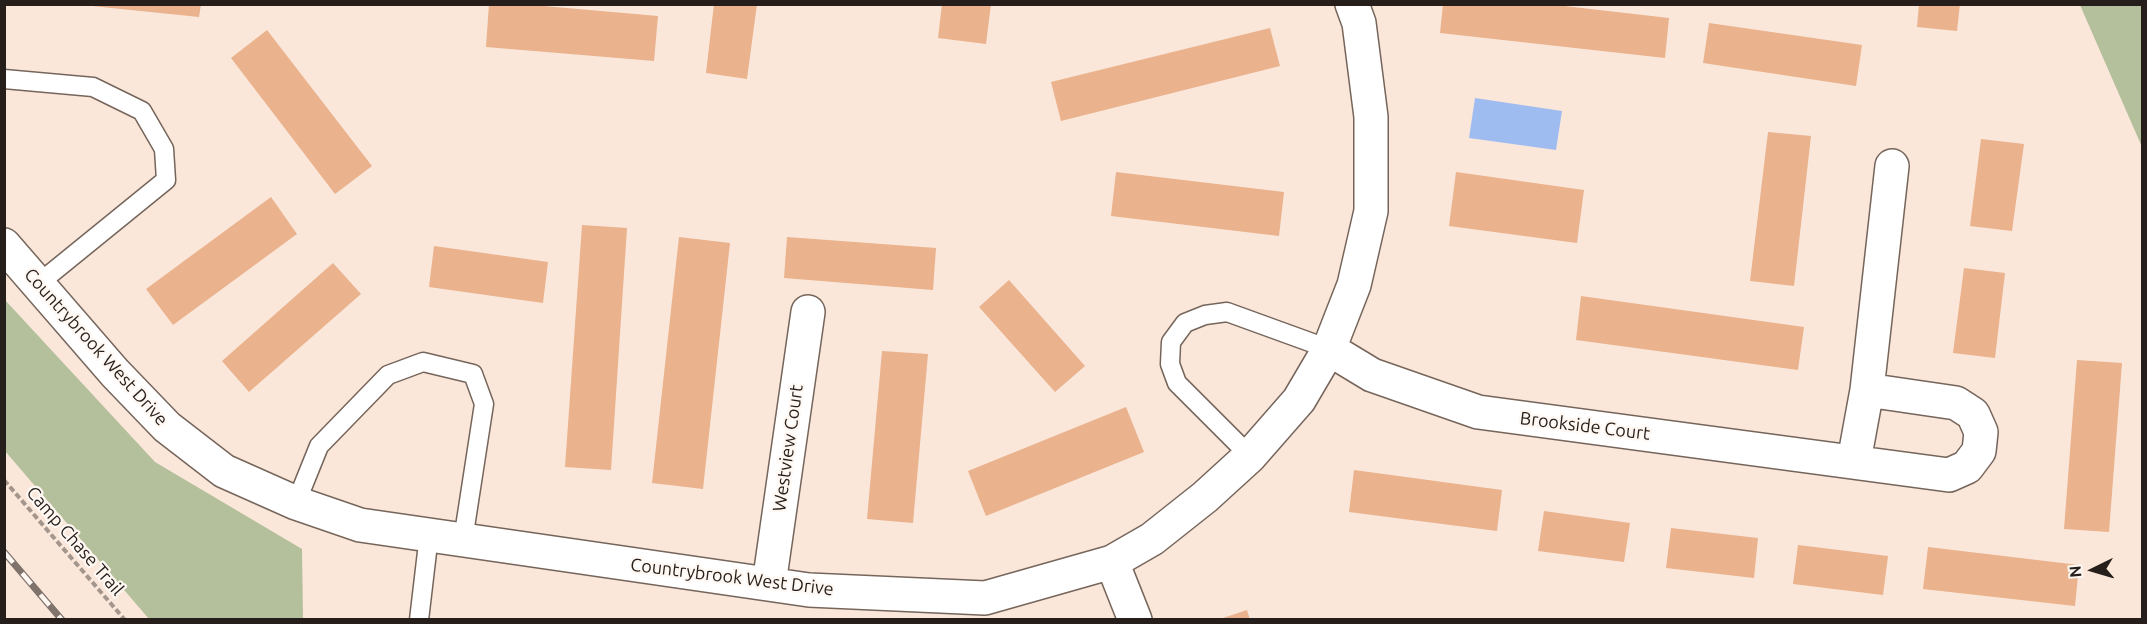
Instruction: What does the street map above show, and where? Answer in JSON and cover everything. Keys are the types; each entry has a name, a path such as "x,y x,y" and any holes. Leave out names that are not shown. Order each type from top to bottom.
{"street":[{"name":"Countrybrook West Drive","path":"4,245 115,373 167,427 224,471 296,503 360,525 809,590 985,598 1112,562 1152,539 1206,497 1250,456 1299,400 1329,349 1354,285 1371,211 1371,117 1359,22 1352,4"},
{"path":"1854,460 1867,390 1893,166"},
{"name":"Westview Court","path":"769,584 808,312"},
{"name":"Brookside Court","path":"1329,349 1372,375 1478,412 1949,474 1967,467 1979,451 1981,432 1973,414 1956,403 1867,390"},
{"path":"1112,562 1135,620"}],"lane":[{"path":"4,79 93,87 142,111 164,149 166,180 38,284"},
{"path":"1250,456 1177,383 1170,364 1171,342 1185,323 1205,315 1227,312 1329,349"},
{"path":"296,503 319,446 388,375 423,362 473,374 484,404 463,540"},
{"path":"419,620 429,535"}],"path":[{"name":"Camp Chase Trail","path":"4,480 125,620"}],"green space":[{"path":"2080,5 2142,5 2142,147"},
{"path":"5,300 155,462 302,549 303,619 149,619 5,451"}],"water":[{"path":"1475,98 1562,111 1556,150 1469,138"}],"building":[{"path":"92,4 201,4 199,17 92,6"},
{"path":"489,4 521,4 658,16 654,61 486,47"},
{"path":"714,4 757,4 747,79 706,73"},
{"path":"942,4 991,4 986,44 938,38"},
{"path":"1443,4 1547,4 1669,18 1665,58 1440,33"},
{"path":"1919,4 1960,4 1957,31 1917,27"},
{"path":"1709,23 1862,45 1856,86 1703,63"},
{"path":"1270,28 1280,66 1061,121 1051,82"},
{"path":"267,30 372,166 335,194 231,58"},
{"path":"1768,132 1811,136 1794,286 1750,281"},
{"path":"1981,139 2024,144 2012,231 1970,226"},
{"path":"1116,172 1284,192 1279,236 1111,216"},
{"path":"1456,172 1584,190 1577,243 1449,226"},
{"path":"271,197 297,234 173,325 146,289"},
{"path":"582,225 627,228 611,470 565,467"},
{"path":"679,237 730,243 703,489 652,483"},
{"path":"787,237 936,248 933,290 784,278"},
{"path":"434,246 548,262 543,303 429,287"},
{"path":"333,263 361,294 249,392 222,361"},
{"path":"1964,268 2005,273 1995,358 1953,353"},
{"path":"1009,280 1085,366 1055,392 979,307"},
{"path":"1581,296 1804,327 1798,370 1576,340"},
{"path":"882,351 928,354 913,523 867,519"},
{"path":"2077,360 2122,363 2109,532 2064,529"},
{"path":"1126,407 1144,452 986,516 968,471"},
{"path":"1354,470 1502,490 1497,531 1349,512"},
{"path":"1544,511 1630,523 1624,562 1538,551"},
{"path":"1671,528 1758,538 1754,578 1666,568"},
{"path":"1798,545 1888,556 1883,595 1793,584"},
{"path":"1928,547 2079,565 2075,606 1923,589"},
{"path":"1247,610 1250,620 1220,620 1220,619"}],"railway":[{"path":"4,552 62,620"}]}
